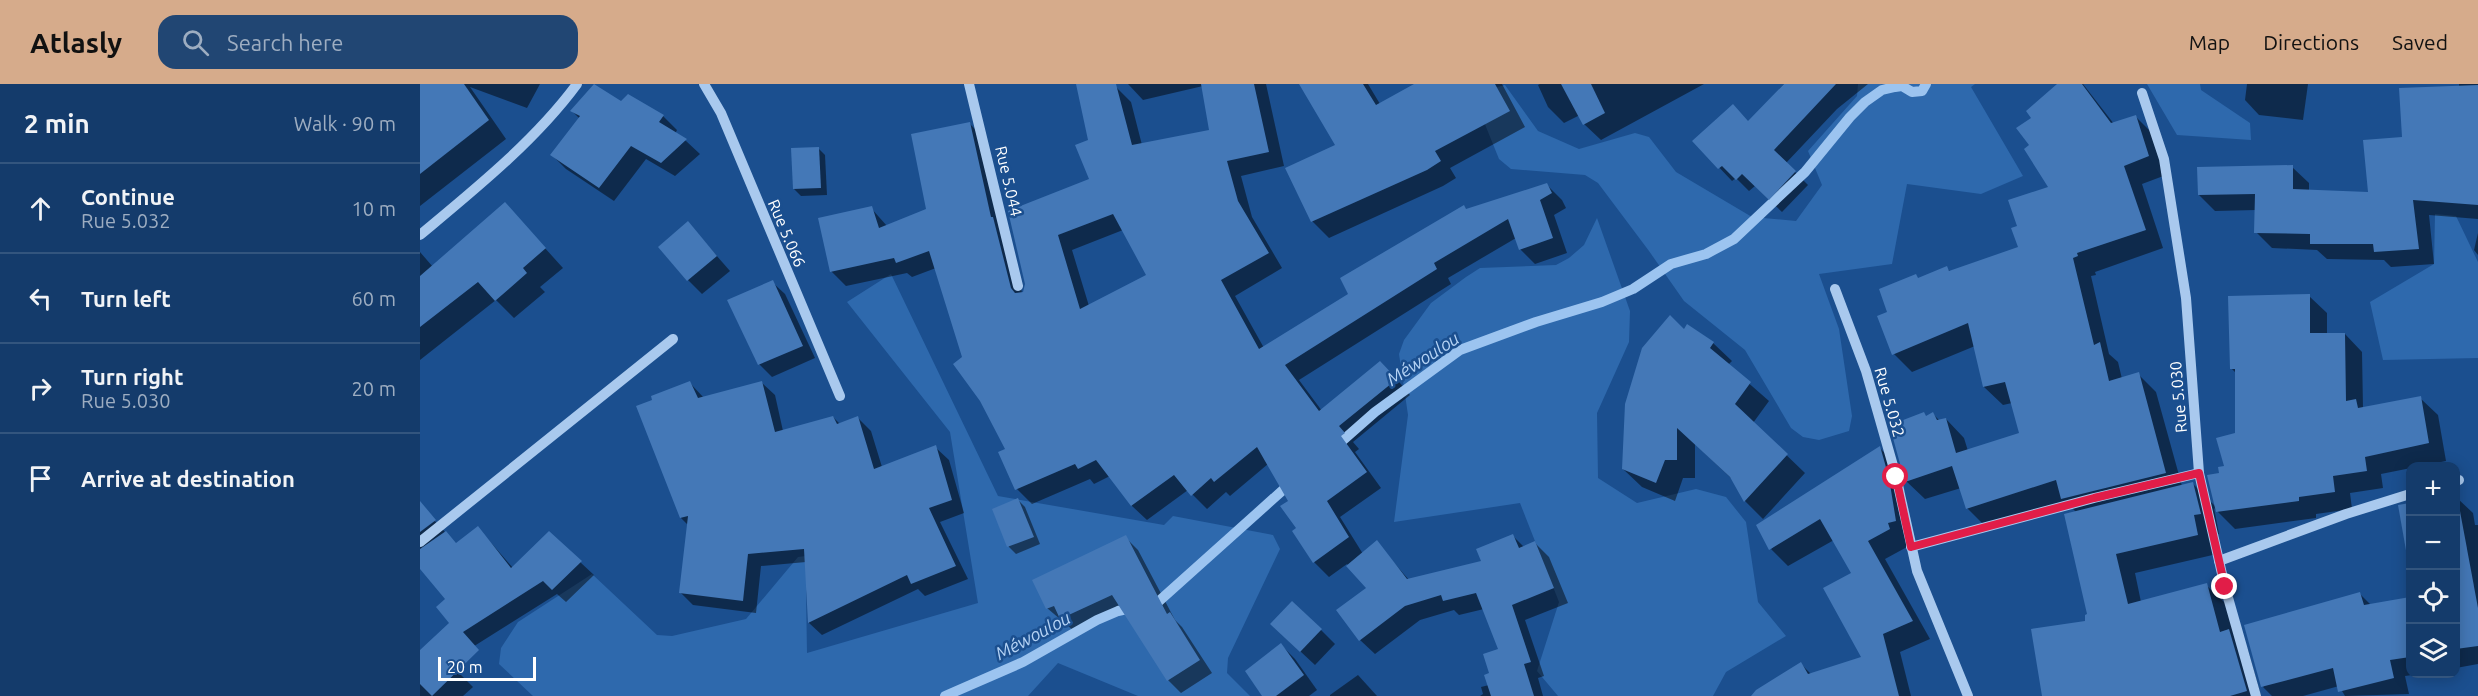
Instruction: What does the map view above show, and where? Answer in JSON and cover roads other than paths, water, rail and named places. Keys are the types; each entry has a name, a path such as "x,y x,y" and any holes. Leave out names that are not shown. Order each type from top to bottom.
{"street":[{"path":"420,235 482,182 539,127 577,84"},
{"name":"Rue 5.066","path":"704,84 721,113 840,396"},
{"name":"Rue 5.044","path":"969,84 1018,286"},
{"name":"Rue 5.030","path":"2142,93 2164,159 2186,298 2199,473 2219,561 2256,696"},
{"name":"Rue 5.032","path":"1835,289 1866,371 1896,477 1917,571 1968,696"},
{"path":"420,542 674,339"},
{"path":"1911,547 2094,498 2199,473"},
{"path":"2219,561 2346,514 2406,495"}],"waterway":[{"name":"Méwoulou","path":"1333,449 1375,412 1460,350 1536,322 1602,302 1633,289 1671,264 1706,254 1734,239 1805,172 1865,102 1882,90 1902,86 1912,92 1922,91 1926,84"},
{"name":"Méwoulou","path":"945,696 1023,662 1097,620 1118,611 1158,602 1293,481"}]}
